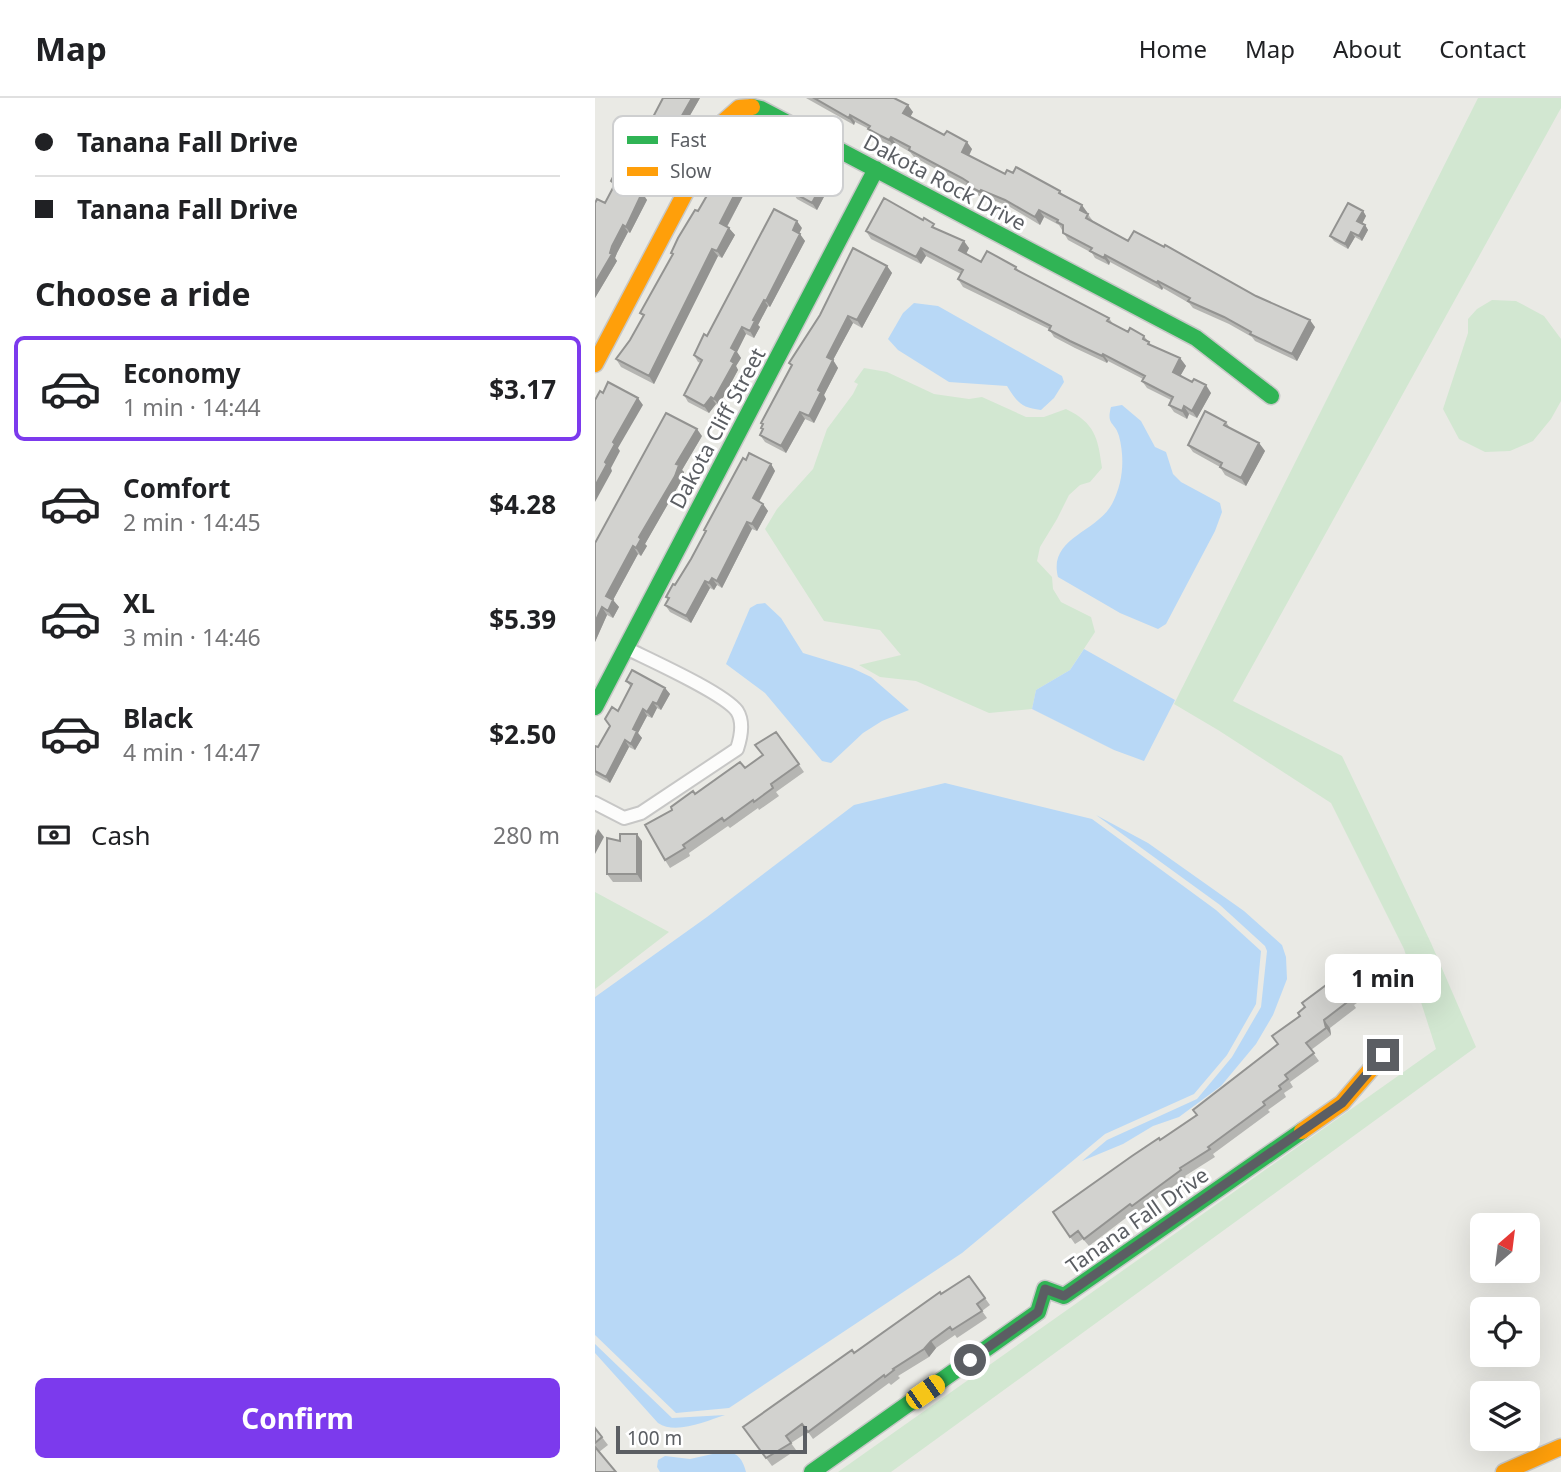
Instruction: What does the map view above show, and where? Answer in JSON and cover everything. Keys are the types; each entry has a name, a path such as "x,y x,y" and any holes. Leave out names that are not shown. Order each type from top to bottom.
{"main road":[{"name":"Dakota Rock Drive","path":"728,116 734,110 747,105 774,116"},
{"name":"Dakota Rock Drive","path":"843,152 1196,338 1271,396"},
{"name":"Dakota Cliff Street","path":"595,707 876,169"},
{"name":"Dakota Rock Drive","path":"595,364 684,196"},
{"name":"Tanana Fall Drive","path":"812,1472 1038,1312 1045,1289 1064,1296 1342,1103 1383,1055"},
{"path":"1504,1472 1561,1447"}],"street":[{"path":"595,803 624,818 641,813 737,749 742,735 739,713 726,700 626,648"}],"green space":[{"path":"1478,98 1561,98 1561,108 1233,701 1342,756 1431,943 1476,1047 891,1472 838,1472 1436,1049 1404,949 1331,803 1174,704"},
{"path":"1492,300 1516,301 1544,316 1561,339 1561,401 1551,419 1533,441 1510,451 1485,452 1459,439 1443,409 1468,333 1468,319 1477,309"},
{"path":"864,368 887,372 934,394 969,399 982,397 1026,417 1044,417 1066,409 1076,414 1093,432 1102,468 1090,482 1080,485 1069,495 1040,547 1037,561 1052,577 1053,589 1061,602 1091,617 1095,632 1070,670 1036,690 1032,709 989,713 916,681 880,677 859,665 901,655 880,630 824,621 765,529 777,509 813,469 827,429 853,394 858,384 854,382"},
{"path":"595,892 669,932 595,989"}],"water":[{"path":"914,303 938,306 1062,376 1064,382 1054,398 1041,410 1020,403 1007,386 949,382 898,350 888,339 903,313"},
{"path":"1122,405 1141,421 1155,447 1166,452 1173,474 1181,482 1220,503 1222,512 1215,531 1166,624 1158,629 1120,613 1058,577 1057,564 1066,544 1105,514 1116,496 1121,479 1122,453 1119,436 1110,421 1110,413 1111,407"},
{"path":"765,603 781,618 803,653 852,668 871,677 909,710 882,721 863,733 831,763 822,761 765,693 726,664 750,608"},
{"path":"1084,649 1175,700 1144,761 1114,750 1032,709 1036,690 1070,670"},
{"path":"945,783 1092,819 1216,910 1261,951 1256,1004 1227,1055 1194,1094 1105,1134 962,1253 729,1408 676,1413 595,1335 595,997 707,917 854,805"},
{"path":"1096,815 1148,843 1244,911 1282,945 1286,957 1287,979 1273,1015 1256,1044 1221,1086 1179,1117 1153,1126 1123,1144 1082,1161 1107,1140 1197,1099 1232,1057 1261,1007 1267,951 1265,946 1220,905"},
{"path":"595,1344 672,1418 725,1415 682,1427 673,1428 658,1423 595,1353"},
{"path":"726,1451 739,1458 746,1472 660,1472 657,1467 658,1460 665,1456 690,1459"}],"building":[{"path":"663,98 692,98 682,116 654,116"},
{"path":"814,98 894,98 908,105 903,113 944,135 947,131 967,142 962,152 1005,174 1007,170 1013,173 1016,167 1082,205 1080,210 1088,214 1086,218 1128,241 1134,231 1164,247 1165,245 1256,296 1310,320 1292,354 1188,301 1190,298 1158,281 1157,283 1105,255 1104,258 1090,251 1092,248 1063,233 1063,225 1057,222 1058,220 1039,210 1035,217 1005,200 981,190 980,192 967,185 968,182 962,178 909,150 910,147 891,137 889,140 879,135 868,129 870,126 850,115 849,118"},
{"path":"613,188 613,196 641,196 626,227 623,225 612,246 612,254 595,283 595,203 597,199 605,203"},
{"path":"707,196 734,196 720,223 729,228 717,251 712,249 649,376 616,359 644,315 640,313 673,254 671,253 678,238 695,210 698,211"},
{"path":"799,196 816,196 812,203"},
{"path":"884,198 934,224 932,227 964,241 959,250 981,262 987,251 1016,267 1015,269 1109,318 1107,321 1128,332 1130,328 1144,336 1143,339 1149,342 1148,344 1180,358 1173,372 1192,382 1194,379 1206,385 1192,411 1184,406 1182,411 1169,405 1173,397 1142,381 1145,376 1103,354 1102,356 1070,341 1049,330 1051,326 958,279 963,270 921,248 916,257 866,231"},
{"path":"1348,203 1363,211 1357,221 1365,225 1359,236 1351,232 1345,244 1330,236"},
{"path":"774,209 797,221 793,230 800,234 766,301 764,300 753,320 755,321 750,331 742,327 731,348 736,351 731,361 734,363 714,399 711,397 704,406 684,395 702,360 694,355 704,334 707,336"},
{"path":"853,248 887,266 857,320 848,316 827,357 833,360 809,416 800,412 781,446 760,435 763,429 761,423 792,365 789,363 820,315"},
{"path":"608,382 638,398 613,442 615,444 605,462 607,464 595,486 595,400 600,391 603,393"},
{"path":"1205,411 1226,422 1224,425 1259,443 1241,478 1220,467 1222,463 1188,445"},
{"path":"666,413 697,429 676,464 679,465 675,476 639,537 641,539 636,548 633,546 606,596 613,600 608,611 602,607 595,622 595,543"},
{"path":"749,453 771,464 753,498 763,504 752,524 747,522 717,581 712,578 709,583 705,581 686,616 665,605 669,598 666,597 691,559 743,458 746,460"},
{"path":"632,670 665,688 657,704 653,702 647,712 643,709 633,729 637,731 631,744 625,740 606,777 595,771 595,746 598,747 610,726 605,719 612,707 618,711 632,684 626,681"},
{"path":"776,732 799,764 771,784 773,788 754,802 753,800 724,821 722,818 683,845 685,848 665,860 645,825 672,810 671,807 693,791 695,794 740,762 745,768 763,755 755,745"},
{"path":"620,834 637,834 637,874 607,874 607,838 620,841"},
{"path":"1341,974 1355,993 1324,1020 1326,1028 1306,1043 1314,1053 1285,1075 1288,1079 1279,1086 1281,1089 1263,1102 1265,1105 1208,1147 1210,1149 1084,1239 1078,1231 1070,1237 1053,1212 1132,1156 1197,1115 1193,1110 1278,1044 1272,1036 1300,1016 1298,1013 1305,1007 1302,1003"},
{"path":"969,1276 985,1298 977,1304 982,1311 952,1330 950,1327 924,1349 885,1377 884,1375 808,1432 802,1424 786,1436 791,1443 766,1458 743,1427 852,1350 854,1353 940,1292 941,1294"},
{"path":"595,1428 602,1437 595,1443"},
{"path":"595,1447 616,1472 595,1472"}],"traffic: fast":[{"path":"752,107 774,116"},
{"path":"843,152 1196,338 1271,396"},
{"path":"595,707 876,169"},
{"path":"812,1472 1038,1312 1045,1289 1064,1296 1302,1131"}],"traffic: slow":[{"path":"730,116 739,108 752,107"},
{"path":"595,364 684,196"},
{"path":"1302,1131 1342,1103 1383,1055"},
{"path":"1504,1472 1561,1447"}],"route":[{"path":"970,1360 1038,1312 1045,1289 1064,1296 1342,1103 1383,1055"}]}
